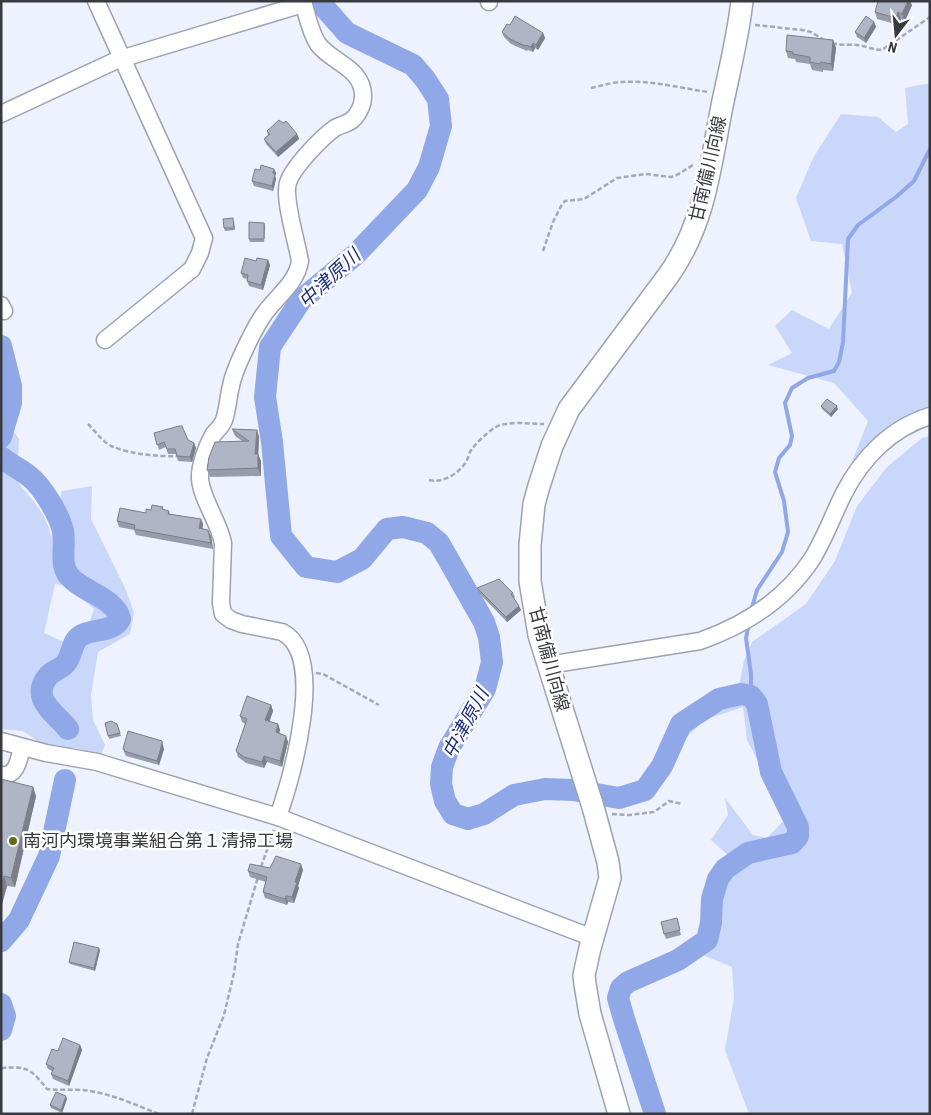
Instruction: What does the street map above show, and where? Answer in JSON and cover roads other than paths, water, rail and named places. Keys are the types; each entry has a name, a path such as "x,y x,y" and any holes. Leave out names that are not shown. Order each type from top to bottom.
{"main road":[{"name":"甘南備川向線","path":"619,1114 586,998 584,975 610,878 608,862 595,811 539,635 530,580 530,546 534,504 548,455 569,409 678,262 700,215 742,1"}],"street":[{"path":"96,1 204,238 200,253 192,269 105,340"},
{"path":"1,114 122,58 303,2 318,43 324,51 355,74 361,84 363,97 360,110 352,120 336,127 324,136 294,170 288,183 287,195 300,261 299,271 294,280 277,297 262,317 245,351 231,384 223,423 213,436 201,468 200,479 203,491 222,535 221,603 223,614 231,620 282,632 290,636 295,642 303,667 305,693 302,725 294,764 278,817"},
{"path":"548,665 700,641 732,629 767,608 811,560 824,538 844,493 855,473 866,459 880,444 901,429 930,416"},
{"path":"1,741 59,756 97,762 278,817 593,938"},
{"path":"1,775 12,773 9,766 22,747"}],"waterway":[{"name":"中津原川","path":"322,1 323,6 347,33 413,65 438,99 441,126 429,167 417,190 355,255 301,300 270,347 265,397 272,442 281,536 306,567 337,572 362,559 387,529 403,527 427,533 439,543 484,622 489,637 492,662 485,689 449,748 442,767 441,784 445,801 453,814 468,819 484,814 514,795 545,789 573,790 619,798 645,790 662,766 681,724 719,699 741,694 751,696 757,704 771,772 798,827 798,836 792,843 748,853 725,869 718,879 712,899 711,923 707,940 678,960 628,982 621,988 618,998 655,1114"},
{"path":"751,611 757,590 782,552 788,532 784,501 775,472 779,458 790,445 792,436 785,403 792,388 808,378 834,371 839,362 843,342 848,239 858,225 914,181 930,149"},
{"path":"1,346 11,386 11,403 1,437"},
{"path":"1,457 35,481 50,502 63,531 63,560 69,576 82,587 106,600 117,612 120,619 113,626 78,637 68,661 49,675 43,684 43,699 46,705 68,729"},
{"path":"749,623 746,638 751,674 751,696"},
{"path":"1,941 19,920 49,856 65,780"},
{"path":"1,1004 5,1016 1,1030"}],"place":[{"name":"南河内環境事業組合第１清掃工場","path":"13,841"}]}
